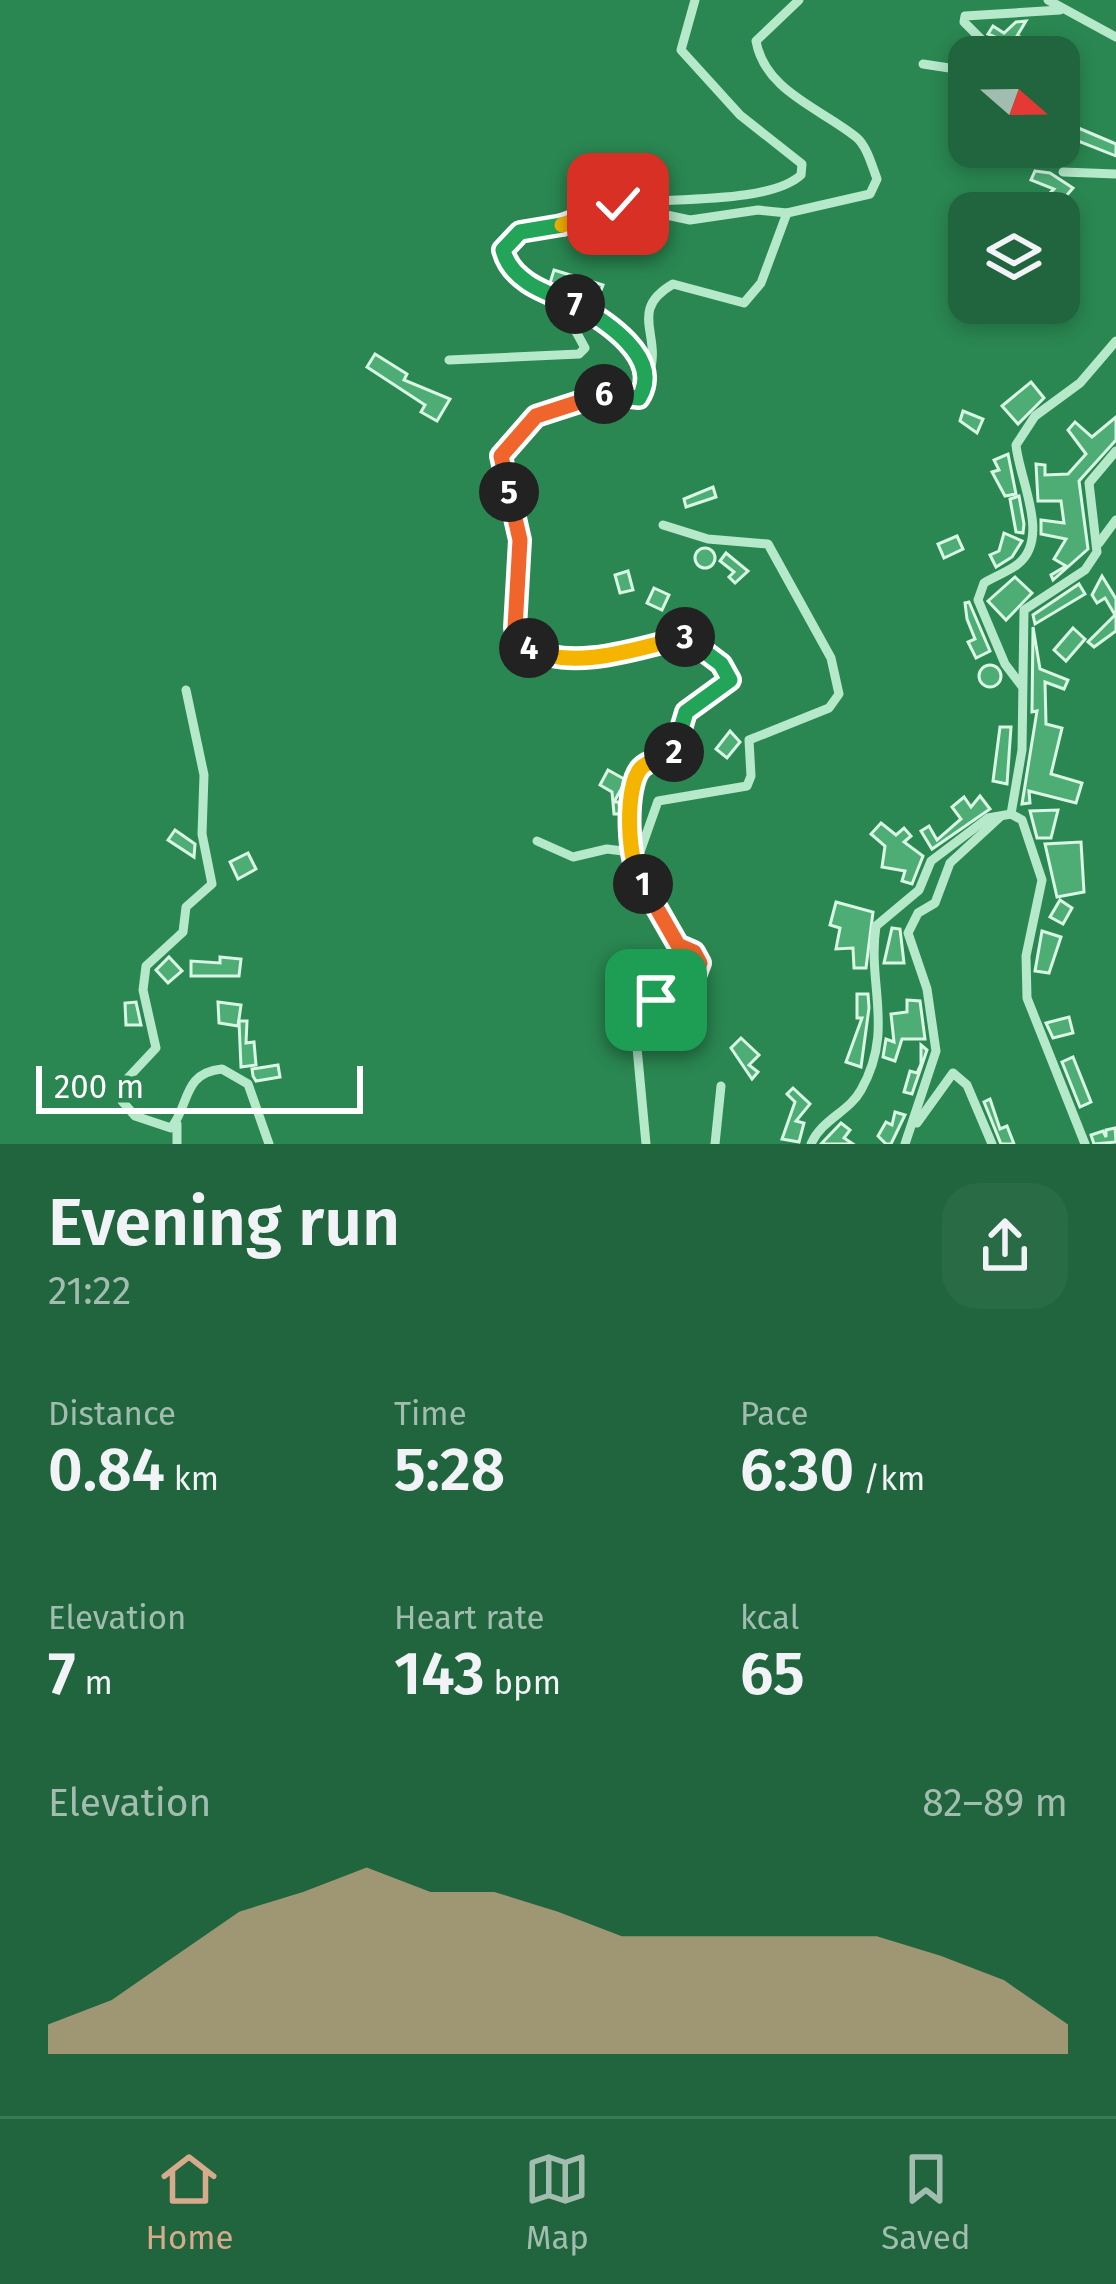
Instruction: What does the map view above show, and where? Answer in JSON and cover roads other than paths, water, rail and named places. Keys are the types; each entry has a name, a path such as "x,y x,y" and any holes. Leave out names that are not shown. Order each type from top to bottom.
{"street":[{"path":"645,384 633,348 579,305 557,297 509,266 505,243 520,232 560,226 618,204 679,203 782,188 801,175 802,164 795,155 740,115 681,50 695,0"},
{"path":"618,204 690,220 758,210 787,213 870,194 877,179 859,138 827,122 760,62 756,41 799,0"},
{"path":"1048,0 1060,10"},
{"path":"978,36 964,22 965,16 1060,10 1087,17 1116,37"},
{"path":"923,64 948,68"},
{"path":"1063,172 1116,174"},
{"path":"646,1144 635,1025 662,995 695,976 700,963 694,952 678,945 634,871 631,782 643,765 671,756 681,719 709,692 727,685 729,675 684,637 597,659 550,658 526,647 515,628 520,540 501,460 510,442 541,413 599,394 639,398 656,360 647,309 652,296 674,284 744,303 760,284 787,213"},
{"path":"449,360 579,354 585,348 581,334 557,297"},
{"path":"1021,685 1005,664 978,599 984,583 1020,562 1032,537 1016,445 1035,416 1076,387 1116,341"},
{"path":"1099,543 1089,483 1116,451"},
{"path":"908,1138 936,1046 927,989 908,933 918,913 935,903 950,863 1008,814 1022,750 1024,610 1085,570 1116,520"},
{"path":"634,871 658,802 747,786 752,776 748,740 829,708 839,694 831,658 769,544 708,539 664,525"},
{"path":"177,1124 166,1130 135,1116 121,1090 156,1048 142,983 148,961 183,932 186,907 209,890 213,878 202,834 204,775 186,691"},
{"path":"811,1144 822,1125 861,1090 880,1038 876,926 919,890 931,861 983,821 1008,814 1022,820 1042,880 1026,956 1027,998 1084,1144"},
{"path":"536,841 573,857 607,849 631,852"},
{"path":"178,1144 177,1124 190,1085 201,1075 222,1069 248,1084 269,1144"},
{"path":"908,1138 953,1072 967,1085 992,1144"},
{"path":"715,1144 721,1086"}]}
